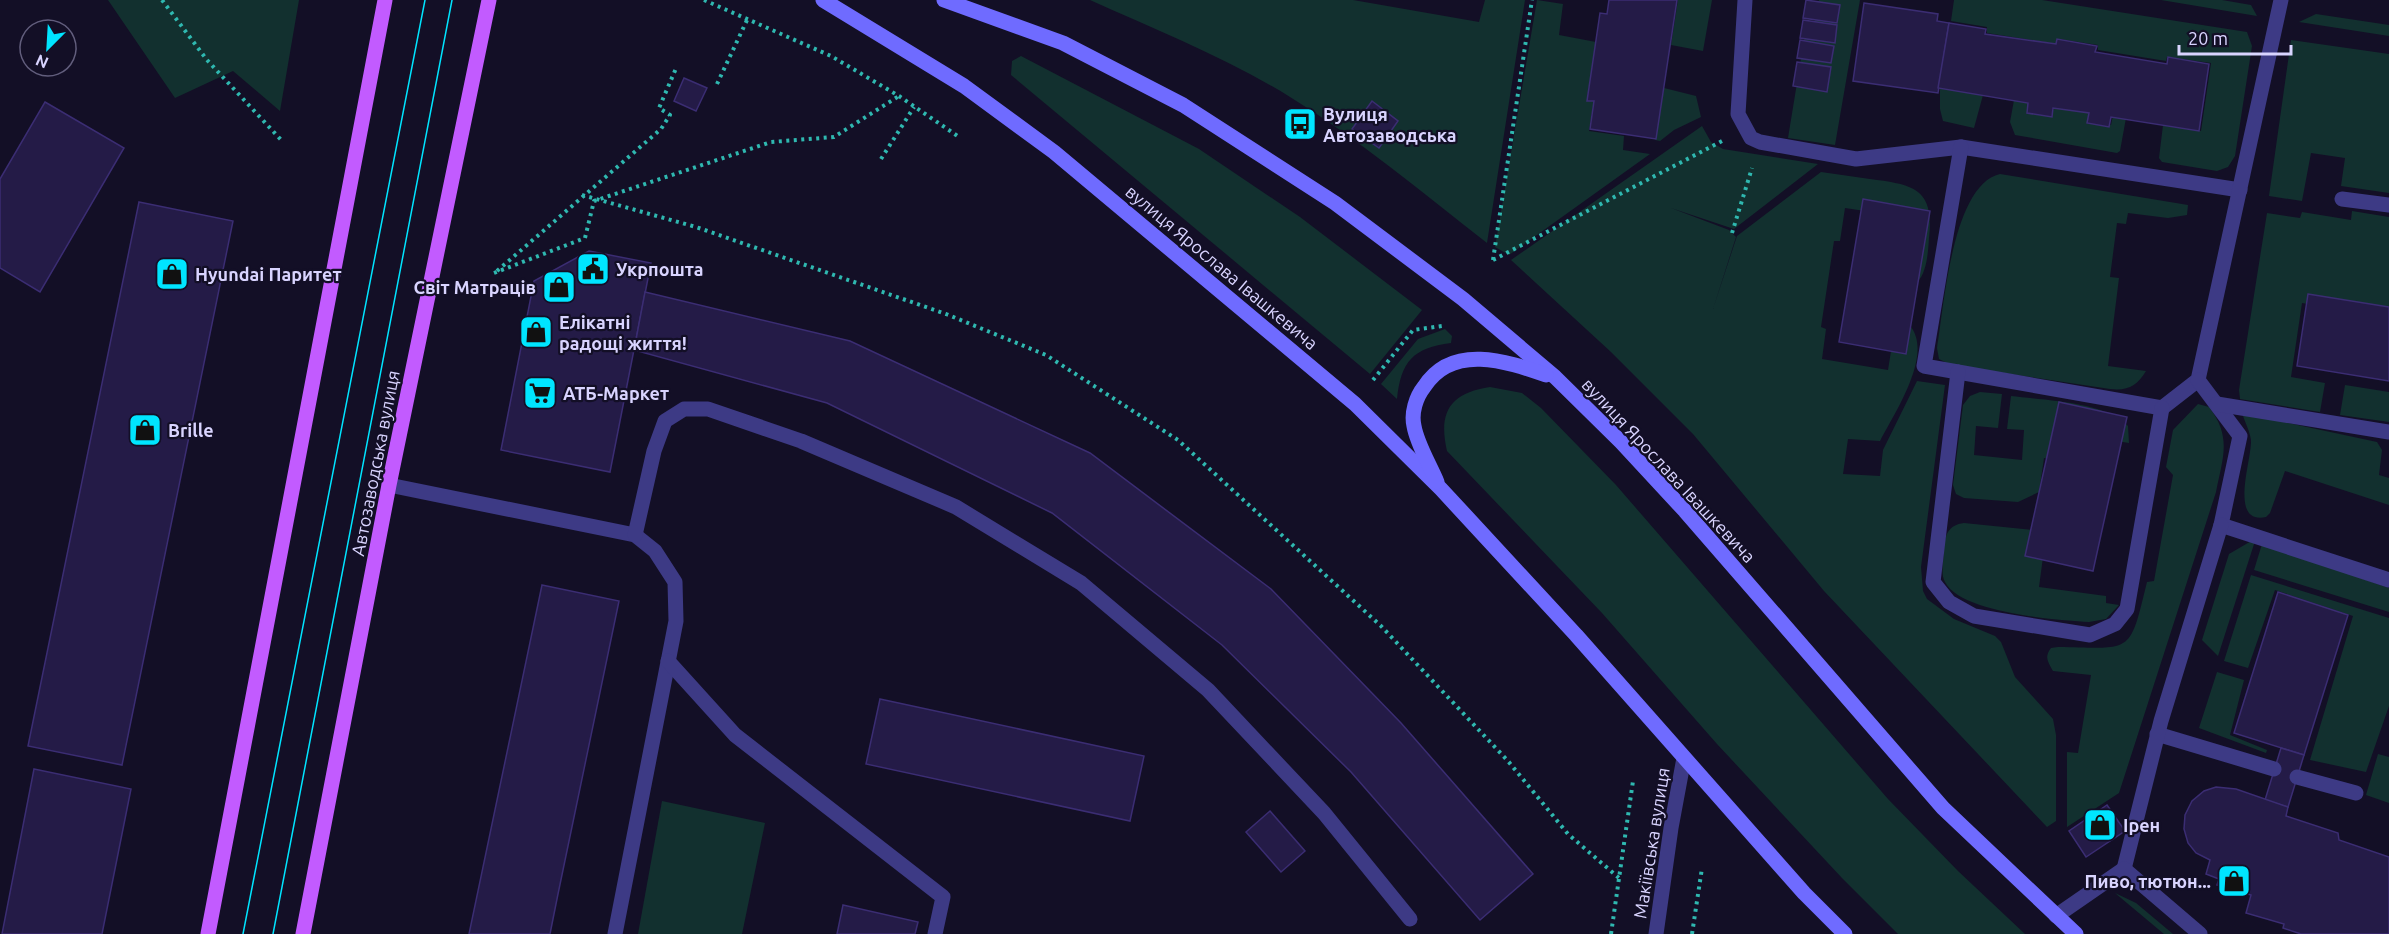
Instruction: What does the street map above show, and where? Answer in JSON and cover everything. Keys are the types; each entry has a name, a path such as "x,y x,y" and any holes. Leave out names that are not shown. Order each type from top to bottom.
{"main road":[{"path":"208,934 385,0"},
{"name":"Автозаводська вулиця","path":"303,934 389,485 489,0"},
{"name":"вулиця Ярослава Івашкевича","path":"823,0 964,86 1054,152 1355,404 1440,489 1576,635 1804,893 1845,934"},
{"name":"вулиця Ярослава Івашкевича","path":"944,0 1063,43 1183,105 1335,203 1462,299 1555,377 1621,442 1685,511 1943,808 2076,934"},
{"path":"1440,489 1414,426 1416,399 1425,384 1444,366 1468,359 1500,359 1555,377"}],"street":[{"path":"1745,0 1738,114 1744,129 1751,138 1760,142 1856,159 1961,147 2240,190"},
{"path":"1958,372 1933,582 1949,602 1974,616 2090,635 2115,624 2127,609 2162,408 2198,380 2281,0"},
{"path":"1961,147 1924,366 2162,408"},
{"path":"2342,199 2389,205"},
{"path":"2056,916 2124,869 2157,734 2221,525 2240,436 2198,380"},
{"path":"2217,404 2389,432"},
{"path":"635,535 654,451 665,421 684,409 708,409 801,441 956,507 1081,583 1208,690 1324,813 1410,919"},
{"path":"389,485 635,535 655,551 675,582 676,621 615,934"},
{"path":"2221,525 2389,580"},
{"path":"668,661 735,735 943,897 935,934"},
{"path":"2157,734 2274,769"},
{"name":"Макіївська вулиця","path":"1656,934 1671,828 1684,758"},
{"path":"2297,777 2356,793"},
{"path":"2124,869 2200,934"}],"path":[{"path":"162,0 207,60 282,142"},
{"path":"704,0 831,56 899,96 958,137"},
{"path":"1532,0 1493,260 1744,129"},
{"path":"717,84 748,18"},
{"path":"594,201 585,238 494,273 661,129 670,115 659,108 677,66"},
{"path":"594,201 771,142 834,137 899,96"},
{"path":"881,159 914,107"},
{"path":"1732,233 1760,142"},
{"path":"582,195 594,201 696,227 946,314 1046,355 1178,440 1381,626 1508,761 1568,834 1619,878"},
{"path":"1373,380 1413,330 1442,326"},
{"path":"1611,934 1633,781"},
{"path":"1692,934 1702,868"}],"green space":[{"path":"108,0 299,0 280,111 233,71 175,98"},
{"path":"1090,0 1353,0 1479,22 1485,0 1525,0 1487,243 1366,149 1290,97 1217,57"},
{"path":"1537,0 1563,4 1559,35 1596,42 1587,99 1594,100 1589,131 1624,136 1623,150 1650,154 1509,255 1495,247"},
{"path":"1678,0 1712,0 1703,51 1671,45"},
{"path":"1819,0 1860,0 1835,145 1788,138 1805,34 1812,34"},
{"path":"1954,0 2042,0 2247,32 2252,46 2235,156 2228,167 2217,171 2162,162 2159,158 2163,125 2201,131 2211,63 2167,57 2166,61 2098,50 2098,45 2059,39 2057,44 1987,33 1987,27 1951,21"},
{"path":"2161,0 2222,0 2251,5 2257,16"},
{"path":"2316,14 2389,25 2389,36 2299,22"},
{"path":"2291,40 2389,54 2389,193 2341,186 2345,158 2311,153 2302,201 2269,196"},
{"path":"1021,56 1199,149 1300,217 1422,310 1370,374 1011,75 1012,61"},
{"path":"1664,88 1696,96 1701,117 1674,130 1660,141 1655,140"},
{"path":"1940,88 1983,95 1974,128 1943,121 1940,109"},
{"path":"2014,100 2029,103 2028,112 2052,115 2054,107 2089,113 2087,122 2111,125 2113,115 2126,118 2120,151 2117,153 2015,135 2010,122"},
{"path":"1702,126 1711,142 1723,149 1818,164 1734,229 1671,208 1729,230 1736,237 1713,309 1737,236 1821,172 1903,185 1913,189 1926,201 1930,223 1928,250 1925,268 1917,282 1912,218 1845,208 1840,241 1834,241 1821,327 1826,329 1822,359 1888,370 1896,320 1911,327 1917,339 1915,369 1902,401 1880,441 1848,439 1843,474 1880,476 1883,450 1917,381 1945,385 1921,567 1923,591 1927,599 1954,619 1995,636 2001,642 2015,677 2053,719 2056,735 2056,821 2047,827 1824,591 1693,434 1611,352 1511,260"},
{"path":"2000,174 2188,205 2187,215 2168,218 2128,213 2126,224 2117,223 2110,277 2119,278 2108,366 2146,371 2131,386 2110,389 1951,365 1939,359 1937,348 1947,278 1961,223 1971,200 1984,183"},
{"path":"2352,211 2389,217 2389,317 2302,303 2291,377 2325,383 2320,412 2240,399 2239,390 2267,213 2300,218 2302,212 2351,220"},
{"path":"1445,329 1452,336 1451,343 1427,349 1411,359 1402,375 1397,399 1381,384 1418,339"},
{"path":"2345,385 2389,392 2389,422 2340,415"},
{"path":"1490,387 1522,393 1541,408 1616,485 1888,799 1958,871 2025,934 1898,934 1842,878 1717,744 1602,613 1447,451 1444,425 1450,407 1465,394"},
{"path":"1980,392 2002,394 1998,428 1976,426 1974,455 2022,460 2024,430 2007,429 2011,396 2057,401 2105,412 2128,426 2129,443 2065,433 2060,461 2044,458 2039,492 2018,502 1964,498 1956,494 1953,485 1963,405 1970,396"},
{"path":"2198,404 2209,407 2221,428 2224,448 2216,492 2119,793 2067,827 2067,752 2078,753 2091,675 2053,671 2047,657 2051,648 2114,646 2124,643 2131,635 2147,582 2154,581 2173,475 2166,467 2173,430"},
{"path":"2242,413 2377,442 2382,450 2379,475 2389,478 2389,505 2285,471 2270,513 2266,517 2254,517 2248,511 2245,501 2251,440"},
{"path":"1964,523 2033,530 2043,557 2039,587 2106,596 2106,603 2119,605 2106,619 2089,622 2011,613 1989,608 1954,593 1945,582 1943,574 1944,544 1951,528"},
{"path":"2255,541 2218,656 2202,640 2229,554"},
{"path":"2262,544 2389,588 2389,612 2254,570"},
{"path":"2251,575 2389,618 2389,706 2366,772 2310,760 2353,616 2275,590 2248,668 2224,661"},
{"path":"2217,672 2244,680 2230,735 2267,750 2266,753 2199,728"},
{"path":"2378,754 2389,757 2389,803 2366,795"},
{"path":"662,801 765,823 742,934 638,934"},
{"path":"2115,893 2136,903 2173,934 2164,934"}],"building":[{"path":"1609,0 1677,0 1656,139 1590,129 1594,101 1587,101 1600,13 1607,14"},
{"path":"1806,0 1840,5 1837,23 1803,18"},
{"path":"1864,3 1938,14 1937,21 1949,23 1938,93 1853,81"},
{"path":"1803,20 1837,25 1835,43 1800,38"},
{"path":"1949,23 1986,29 1985,34 2056,44 2057,39 2097,46 2095,52 2167,64 2168,57 2209,64 2199,131 2111,117 2109,127 2087,123 2089,113 2053,108 2052,117 2027,113 2028,103 1938,88"},
{"path":"1800,40 1834,46 1831,63 1797,58"},
{"path":"1797,62 1831,67 1827,92 1793,86"},
{"path":"684,78 707,88 696,111 674,101"},
{"path":"1372,101 1398,121 1379,148 1352,129"},
{"path":"45,102 124,148 40,292 0,268 0,179"},
{"path":"1863,199 1930,211 1906,354 1839,342"},
{"path":"139,202 233,221 122,765 28,746"},
{"path":"589,251 651,263 610,472 501,450 534,281"},
{"path":"645,292 850,341 1090,453 1271,589 1401,723 1533,874 1480,920 1351,772 1222,645 1052,513 827,403 634,350"},
{"path":"2308,294 2389,307 2389,381 2297,366"},
{"path":"2059,402 2127,417 2093,571 2025,556"},
{"path":"542,585 619,601 550,934 469,934"},
{"path":"2278,592 2348,615 2304,755 2234,733"},
{"path":"880,699 1144,756 1130,821 866,764"},
{"path":"2281,748 2304,755 2288,807 2265,800"},
{"path":"34,769 131,789 102,934 2,934"},
{"path":"2216,787 2236,789 2288,807 2286,816 2338,833 2339,840 2389,857 2389,934 2301,934 2283,928 2284,924 2246,913 2251,895 2217,885 2219,879 2206,874 2210,860 2196,853 2188,843 2184,829 2185,815 2192,801 2204,791"},
{"path":"2107,805 2125,831 2086,857 2069,831"},
{"path":"1270,811 1305,851 1281,872 1246,832"},
{"path":"843,905 918,922 915,934 837,934"}],"tram line":[{"path":"243,934 425,0"},
{"path":"273,934 452,0"}],"place":[{"name":"Вулиця Автозаводська","path":"1300,124"},
{"name":"Укрпошта","path":"593,269"},
{"name":"Hyundai Паритет","path":"172,274"},
{"name":"Світ Матраців","path":"559,287"},
{"name":"Елікатні радощі життя!","path":"536,332"},
{"name":"АТБ-Маркет","path":"540,393"},
{"name":"Brille","path":"145,430"},
{"name":"Ірен","path":"2100,825"},
{"name":"Пиво, тютюн...","path":"2234,881"}]}
